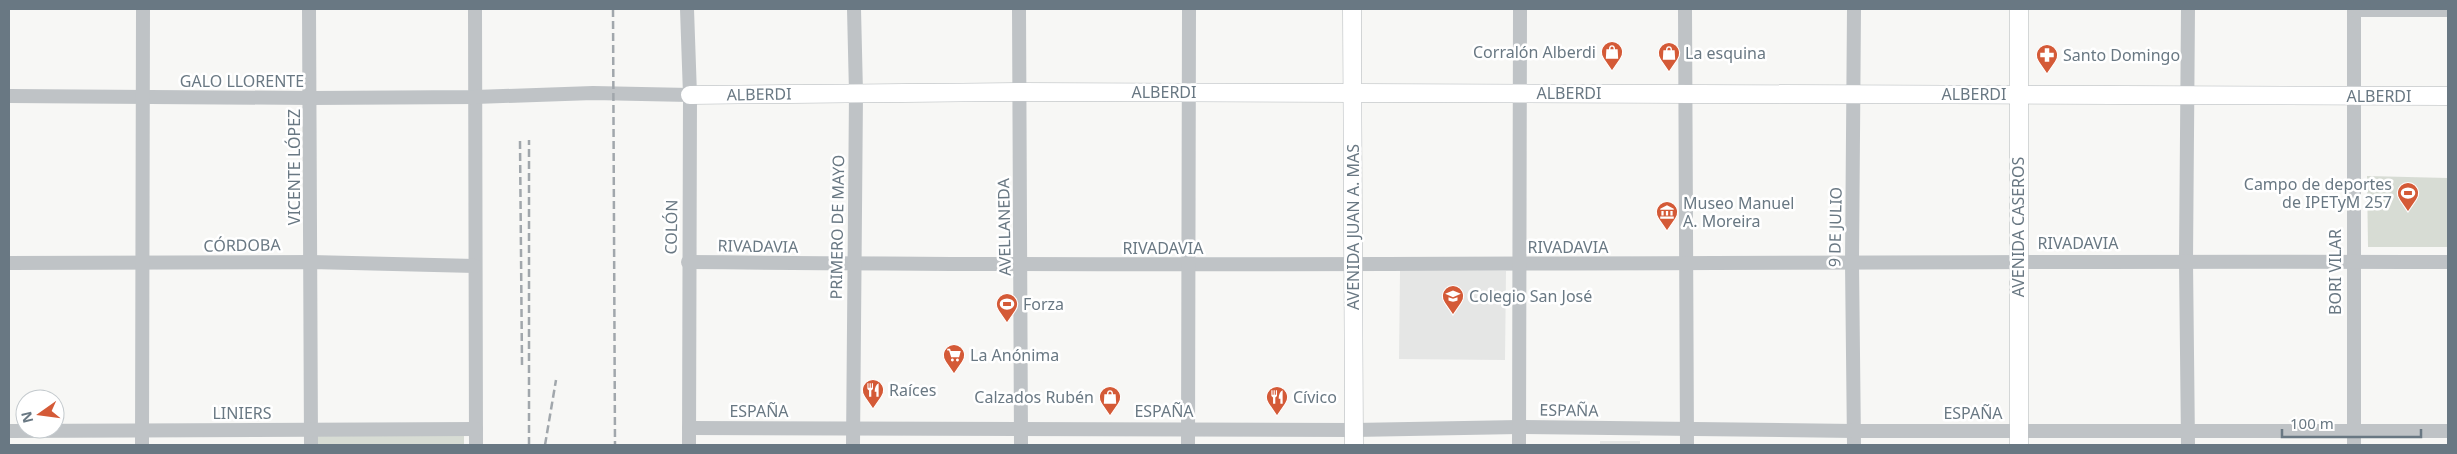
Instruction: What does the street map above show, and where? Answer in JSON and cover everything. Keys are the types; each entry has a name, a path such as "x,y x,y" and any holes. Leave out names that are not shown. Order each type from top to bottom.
{"main road":[{"name":"AVENIDA JUAN A. MAS","path":"1352,9 1354,438"},
{"name":"AVENIDA CASEROS","path":"2019,9 2019,438"},
{"name":"ALBERDI","path":"690,95 1190,92 2448,96"}],"street":[{"path":"142,438 143,9"},
{"name":"VICENTE LÓPEZ","path":"309,9 312,262 311,445"},
{"path":"475,9 476,445"},
{"name":"COLÓN","path":"687,9 690,95 688,262 689,445"},
{"name":"PRIMERO DE MAYO","path":"853,445 853,264 856,93 854,9"},
{"name":"AVELLANEDA","path":"1019,9 1022,445"},
{"path":"1188,445 1190,266 1189,9"},
{"path":"1520,9 1520,445"},
{"path":"1685,9 1687,445"},
{"name":"9 DE JULIO","path":"1854,9 1852,263 1854,438"},
{"path":"2188,9 2186,261 2188,445"},
{"path":"2354,9 2448,10"},
{"name":"BORI VILAR","path":"2354,9 2352,96 2354,438"},
{"name":"GALO LLORENTE","path":"9,96 311,98 475,97 593,93 690,95"},
{"name":"RIVADAVIA","path":"688,262 1190,266 1852,263 2018,260 2448,262"},
{"name":"CÓRDOBA","path":"9,263 312,262 475,266"},
{"name":"ESPAÑA","path":"689,428 1188,428 1354,438 1520,427 1686,430 1854,438 2019,438 2188,431 2354,438 2448,431"},
{"name":"LINIERS","path":"9,431 142,438 312,430 476,429"}],"shaded area":[{"name":"Campo de deportes de IPETyM 257","path":"2367,176 2448,178 2448,247 2368,247"},
{"name":"Colegio San José","path":"1400,271 1506,271 1505,360 1399,359"},
{"path":"317,434 464,434 464,445 317,445"},
{"path":"1600,441 1640,441 1640,445 1600,445"}],"railway":[{"path":"613,9 615,445"},
{"path":"529,140 529,445"},
{"path":"520,141 522,365"},
{"path":"545,445 556,380"}],"place":[{"name":"Corralón Alberdi","path":"1612,71"},
{"name":"La esquina","path":"1669,72"},
{"name":"Santo Domingo","path":"2047,74"},
{"name":"Campo de deportes de IPETyM 257","path":"2408,212"},
{"name":"Museo Manuel A. Moreira","path":"1667,231"},
{"name":"Colegio San José","path":"1453,315"},
{"name":"Forza","path":"1007,323"},
{"name":"La Anónima","path":"954,374"},
{"name":"Raíces","path":"873,409"},
{"name":"Calzados Rubén","path":"1110,416"},
{"name":"Cívico","path":"1277,416"}]}
